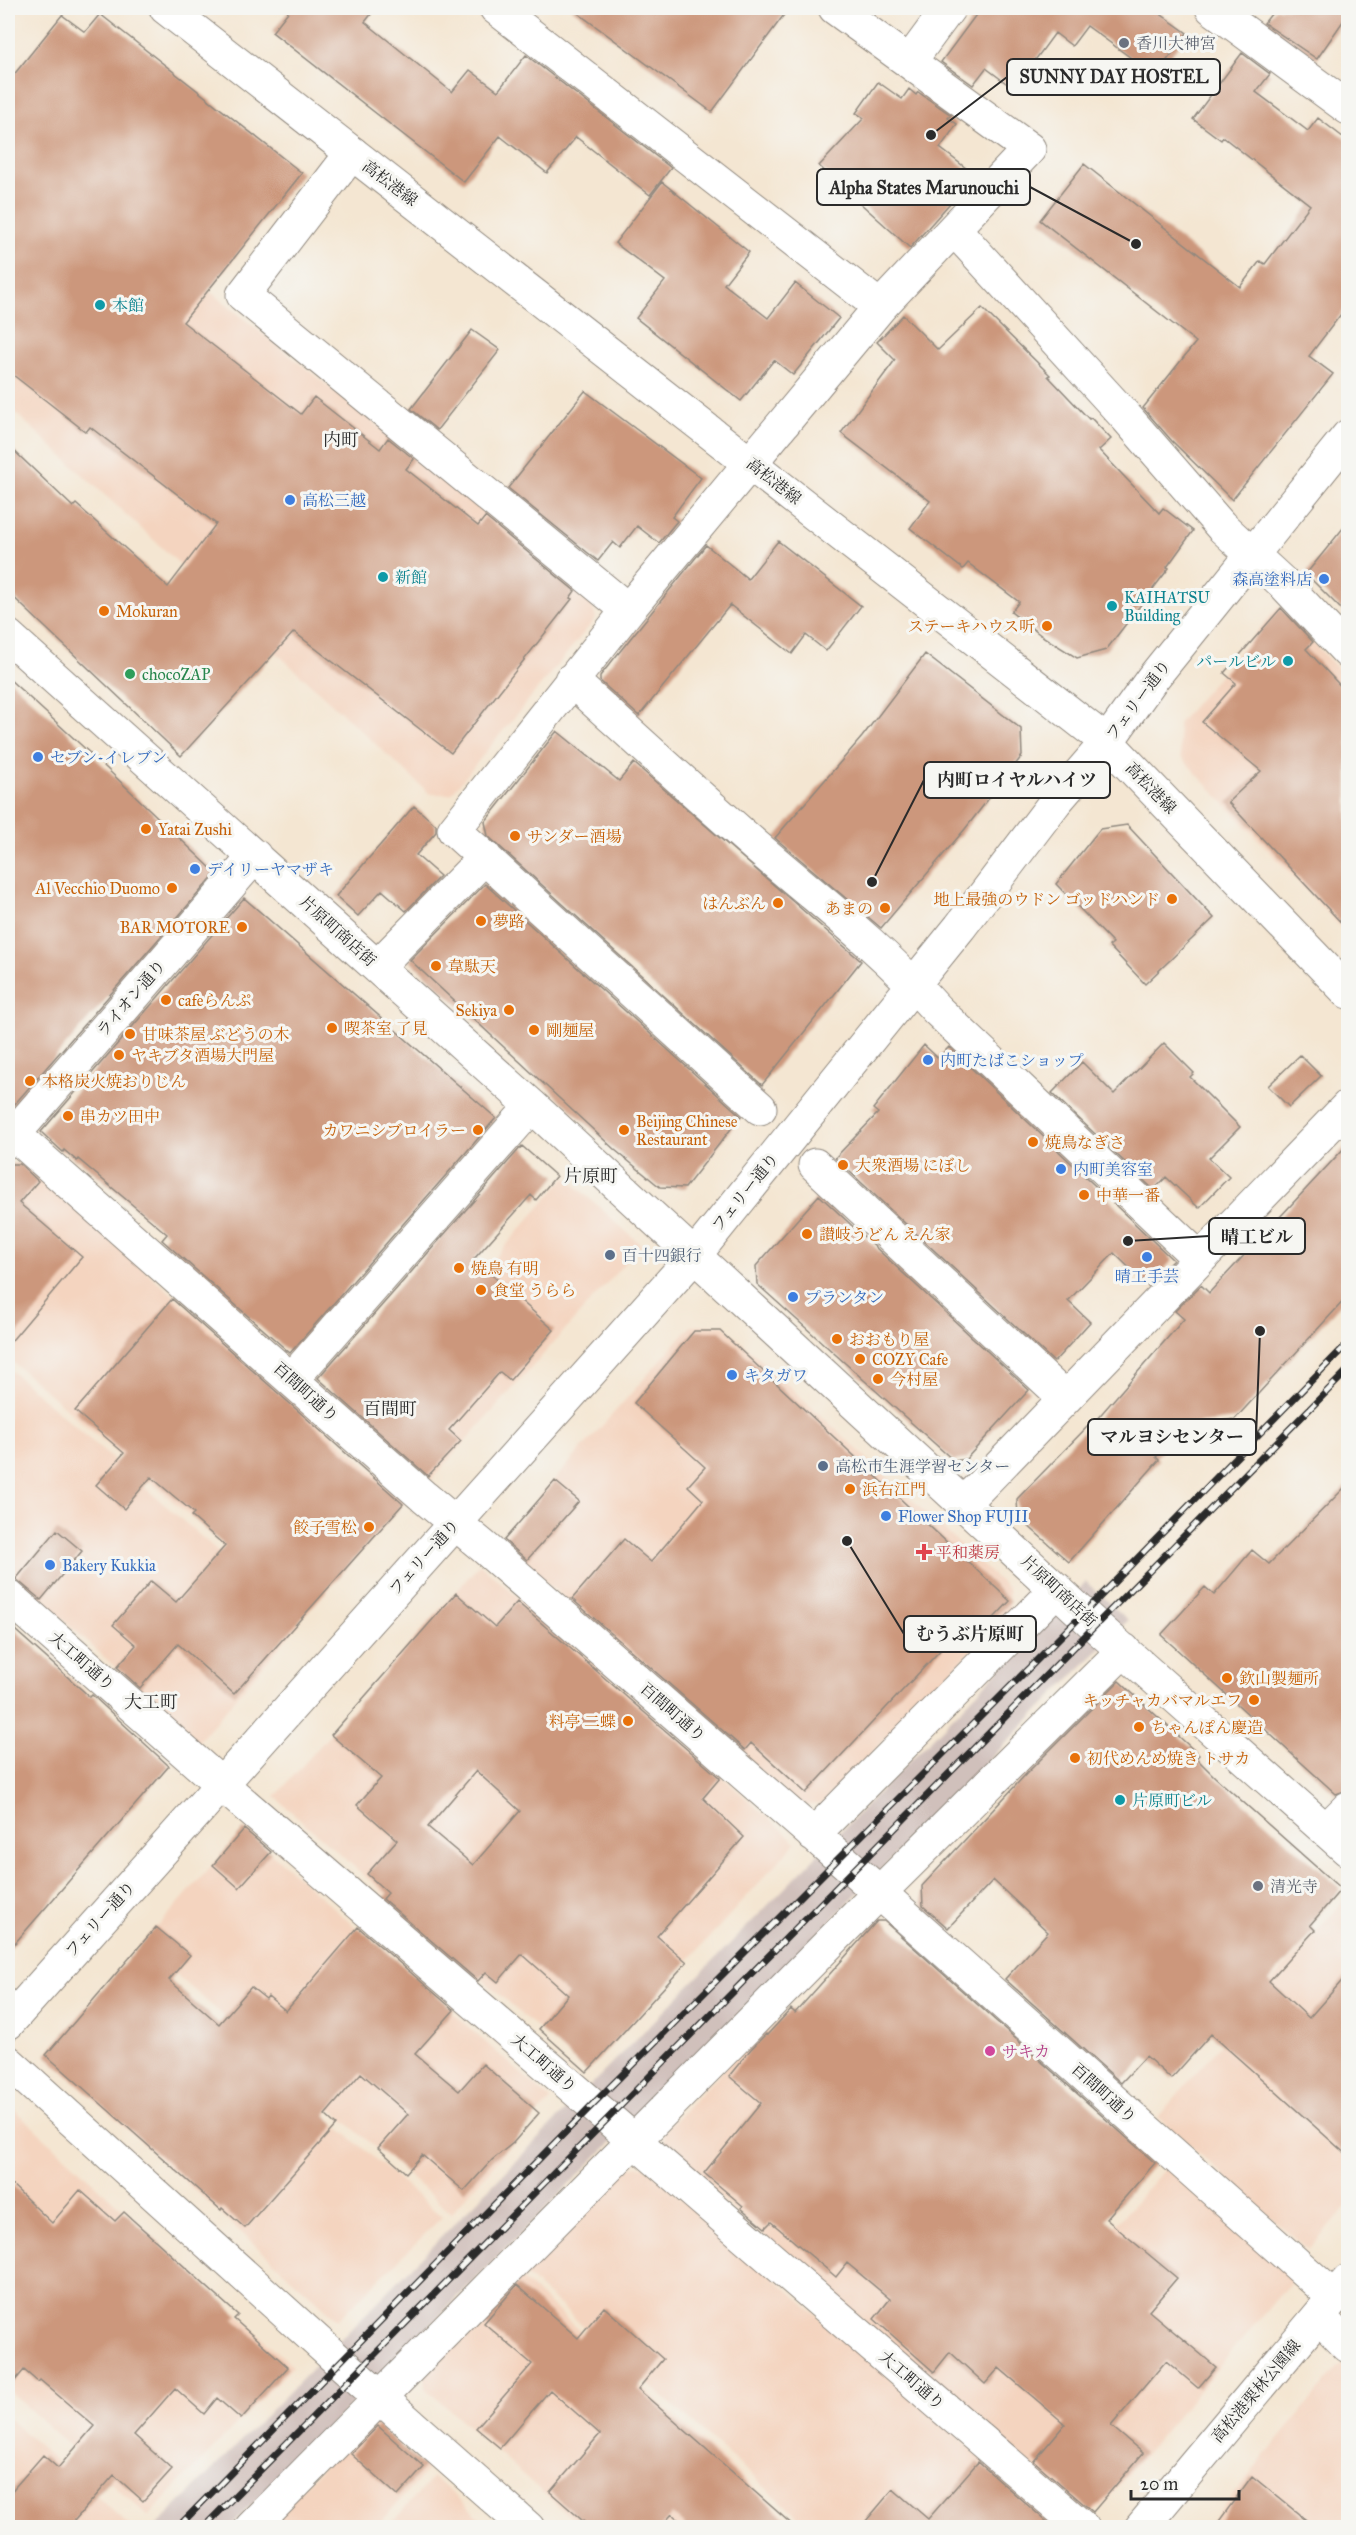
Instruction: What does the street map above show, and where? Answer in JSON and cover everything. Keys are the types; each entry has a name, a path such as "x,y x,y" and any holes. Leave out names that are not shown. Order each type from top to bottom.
{"street":[{"name":"高松港線","path":"166,8 1107,742 1348,992"},
{"path":"496,8 879,307"},
{"path":"760,1108 454,830 628,609 879,307 1029,149 835,8"},
{"path":"910,61 949,8"},
{"path":"1212,8 1348,108"},
{"path":"352,153 243,295 628,609"},
{"path":"954,229 1126,417 1221,526 1284,584 1348,652"},
{"name":"フェリー通り","path":"8,2023 694,1256 960,927 1056,801 1107,742 1152,679 1348,436"},
{"name":"片原町商店街","path":"8,636 532,1106 1124,1650 1341,1829"},
{"path":"571,680 914,984 937,1010 1200,1259"},
{"name":"ライオン通り","path":"9,1135 255,856"},
{"path":"377,967 485,858"},
{"path":"292,1379 532,1106"},
{"path":"964,1503 1064,1397 1348,1106"},
{"name":"百間町通り","path":"9,1135 292,1379 813,1835 1334,2299 1348,2346"},
{"path":"815,1165 1064,1397"},
{"path":"813,1835 1057,1589"},
{"name":"大工町通り","path":"8,1596 221,1784 1083,2528"},
{"path":"251,2528 633,2140 1124,1650"},
{"path":"8,2062 379,2397 528,2528"},
{"name":"高松港栗林公園線","path":"1141,2528 1334,2299"}],"shaded area":[{"name":"高松三越","path":"8,130 588,594 596,618 451,794 430,794 8,406"},
{"path":"1278,607 1348,679 1348,935 1181,757 1178,724"},
{"path":"8,1164 22,1164 406,1501 305,1616 8,1358"},
{"path":"566,1177 641,1245 430,1481 339,1405 430,1305 444,1316"},
{"path":"723,1325 1008,1589 1010,1612 821,1804 799,1806 500,1541 691,1326"},
{"path":"8,1368 300,1623 198,1742 8,1570"},
{"path":"480,1564 796,1842 587,2072 275,1797"},
{"path":"1086,1582 1128,1620 230,2527 155,2528"},
{"path":"244,1829 551,2100 451,2213 142,1945"},
{"path":"1348,1896 1348,2205 1308,2250 1158,2117 1264,1990"},
{"path":"136,1952 442,2217 338,2320 45,2055"},
{"path":"763,2028 1063,2286 1167,2166 1295,2277 1091,2518 665,2150 664,2132"},
{"path":"8,2104 293,2366 148,2516 8,2390"},
{"path":"644,2166 1063,2527 810,2527 522,2272 624,2168"},
{"path":"518,2276 797,2527 582,2527 425,2388 424,2371"},
{"path":"1345,2359 1348,2362 1348,2527 1205,2528"},
{"path":"8,2418 97,2497 131,2527 8,2527"},
{"path":"377,2424 427,2470 376,2527 263,2528 363,2426"},
{"path":"433,2477 491,2527 388,2527"}],"building":[{"path":"291,8 376,8 365,22 452,92 470,70 498,91 526,55 671,168 650,195 576,137 547,173 500,136 464,182 272,32"},
{"path":"571,8 789,8 712,112"},
{"path":"981,8 1152,8 1187,33 1149,85 1124,67 1131,58 1087,26 1072,46 1055,33 1014,89 986,68 973,85 941,62"},
{"path":"1276,8 1348,8 1348,14 1317,59 1264,23"},
{"name":"高松三越","path":"100,14 302,173 183,322 301,414 314,397 380,449 388,438 414,459 406,469 478,526 485,517 575,591 570,598 572,599 451,753 294,632 181,756 8,592 8,445 73,507 76,504 168,587 216,524 90,427 86,432 8,371 8,82 62,15 85,32"},
{"path":"1242,53 1270,74 1256,92 1308,131 1318,118 1348,141 1348,305 1309,356 1333,374 1232,500 1172,441 1143,408 1196,342 1040,220 1084,164 1240,287 1260,261 1265,264 1310,205 1223,137 1221,140 1193,119"},
{"path":"878,82 902,99 909,89 916,95 918,92 951,115 948,118 957,124 940,148 975,175 910,248 819,166 864,118 856,113"},
{"path":"662,182 749,252 724,284 768,318 795,283 839,318 793,375 774,360 741,401 636,318 665,281 615,243"},
{"path":"982,308 1111,439 1099,450 1159,513 1163,508 1193,531 1167,567 1169,568 1106,650 1077,658 1042,636 1011,612 1019,602 968,563 963,569 910,528 930,501 841,433 895,360 877,342 903,315 938,350"},
{"path":"472,330 500,350 437,430 411,409"},
{"path":"585,391 701,478 672,517 677,521 659,543 637,526 620,548 613,542 598,561 508,488"},
{"path":"1348,522 1348,616 1306,574"},
{"path":"778,541 861,606 826,651 806,635 792,654 730,605 639,716 600,681 600,676 706,545 748,579"},
{"path":"1281,608 1313,642 1306,649 1348,694 1348,930 1228,802 1261,771 1202,722 1236,683 1224,673"},
{"path":"925,654 1021,729 1022,756 965,829 881,928 775,838 862,737"},
{"path":"8,678 216,873 13,1106 8,1101"},
{"path":"557,731 619,781 634,763 861,961 762,1085 488,836 485,822"},
{"path":"414,806 436,825 436,832 416,855 440,876 406,911 382,890 358,916 336,896"},
{"path":"1127,825 1214,918 1145,984 1109,946 1113,943 1056,884 1100,829"},
{"path":"485,884 741,1116 685,1188 660,1187 615,1150 410,960"},
{"path":"244,898 496,1118 290,1353 162,1240 167,1234 78,1159 77,1161 64,1150 63,1152 41,1132"},
{"path":"1164,1043 1194,1073 1190,1077 1240,1127 1209,1158 1229,1177 1199,1208 1166,1177 1154,1190 1052,1093 1082,1062 1114,1094"},
{"path":"924,1045 938,1058 949,1047 1173,1260 1148,1286 1114,1253 1068,1301 1090,1322 1054,1362 835,1158 878,1113 873,1109"},
{"path":"1300,1055 1321,1076 1289,1107 1268,1086"},
{"path":"1348,1144 1348,1296 1235,1419 1186,1425 1156,1457 1159,1460 1069,1562 1018,1517 1017,1499 1088,1426 1089,1428 1184,1319 1175,1311 1201,1285 1209,1293"},
{"path":"522,1146 556,1176 536,1200 531,1195 474,1259 554,1330 510,1380 500,1372 449,1430 461,1441 428,1476 318,1378"},
{"path":"8,1164 20,1164 38,1181 19,1203 82,1257 8,1345"},
{"path":"819,1195 1029,1390 966,1459 954,1461 757,1284 756,1266"},
{"path":"172,1299 403,1504 234,1694 178,1644 140,1688 117,1667 136,1645 113,1625 151,1581 176,1602 225,1546 191,1516 194,1513 151,1477 124,1509 96,1485 124,1453 75,1411"},
{"path":"694,1331 720,1331 1010,1601 976,1637 963,1626 806,1793 751,1743 745,1750 572,1599 624,1539 651,1562 703,1500 688,1486 705,1467 634,1403"},
{"path":"555,1481 579,1501 527,1560 504,1540"},
{"path":"1348,1484 1348,1790 1336,1794 1161,1635 1205,1587 1214,1595 1252,1550 1269,1564"},
{"path":"57,1530 82,1551 41,1600 16,1579"},
{"path":"456,1593 495,1627 517,1602 720,1778 703,1798 744,1837 657,1936 687,1962 587,2072 539,2029 568,1995 522,1954 498,1982 486,1972 478,1981 383,1899 388,1893 367,1874 397,1840 357,1805 381,1778 331,1735","holes":["476,1771 520,1811 473,1865 428,1827"]},
{"path":"8,1621 16,1628 15,1630 90,1697 92,1695 169,1766 8,1951"},
{"path":"1119,1681 1199,1755 1196,1758 1215,1777 1341,1889 1310,1925 1315,1930 1269,1981 1309,2018 1348,1974 1348,2156 1211,2034 1171,2079 1146,2056 1121,2083 1005,1979 1048,1932 993,1880 948,1928 923,1906 922,1886 1029,1771"},
{"path":"244,1829 271,1852 239,1888 213,1865"},
{"path":"877,1921 884,1921 1155,2163 1106,2219 1177,2278 1149,2311 1216,2367 1198,2388 1166,2361 1111,2426 1143,2453 1093,2512 1034,2461 1065,2424 999,2368 985,2384 950,2352 934,2372 874,2319 890,2299 847,2263 836,2277 771,2222 765,2228 704,2173 761,2103 729,2076 751,2049 791,2009 795,2013"},
{"path":"156,1927 190,1955 169,1980 219,2024 251,1987 266,1999 268,1996 286,2011 358,1927 454,2010 415,2054 459,2091 483,2064 539,2113 513,2143 492,2160 464,2191 422,2155 406,2173 378,2148 408,2114 361,2073 325,2115 336,2125 245,2228 222,2208 221,2210 46,2055"},
{"path":"8,2181 52,2223 80,2190 115,2221 124,2212 238,2315 234,2319 288,2367 241,2419 217,2398 204,2414 175,2388 134,2435 172,2469 143,2501 114,2475 68,2528 8,2528 8,2495 43,2455 58,2468 94,2426 40,2380 38,2382 24,2370 8,2389"},
{"path":"517,2285 578,2338 604,2307 663,2359 638,2389 796,2528 688,2528 672,2514 660,2528 591,2528 550,2492 600,2434 550,2390 500,2448 476,2428 532,2364 484,2323"},
{"path":"378,2426 424,2467 398,2496 351,2454"},
{"path":"978,2462 1054,2528 860,2528 893,2489 928,2519"},
{"path":"1252,2476 1316,2528 1214,2528"}],"railway":[{"path":"177,2528 593,2104 1083,1614 1348,1343"},
{"path":"203,2528 1348,1370"}],"place":[{"name":"香川大神宮","path":"1124,43"},
{"name":"SUNNY DAY HOSTEL","path":"931,135"},
{"name":"Alpha States Marunouchi","path":"1136,244"},
{"name":"本館","path":"100,305"},
{"name":"高松三越","path":"290,500"},
{"name":"新館","path":"383,577"},
{"name":"森高塗料店","path":"1324,579"},
{"name":"KAIHATSU Building","path":"1112,606"},
{"name":"Mokuran","path":"104,611"},
{"name":"ステーキハウス听","path":"1047,626"},
{"name":"パールビル","path":"1288,661"},
{"name":"chocoZAP","path":"130,674"},
{"name":"セブン-イレブン","path":"38,757"},
{"name":"Yatai Zushi","path":"146,829"},
{"name":"サンダー酒場","path":"515,836"},
{"name":"デイリーヤマザキ","path":"195,869"},
{"name":"内町ロイヤルハイツ","path":"872,882"},
{"name":"Al Vecchio Duomo","path":"172,888"},
{"name":"地上最強のウドン ゴッドハンド","path":"1172,899"},
{"name":"はんぶん","path":"778,903"},
{"name":"あまの","path":"885,908"},
{"name":"夢路","path":"481,921"},
{"name":"BAR MOTORE","path":"242,927"},
{"name":"韋駄天","path":"436,966"},
{"name":"cafeらんぷ","path":"166,1000"},
{"name":"Sekiya","path":"509,1010"},
{"name":"喫茶室 了見","path":"332,1028"},
{"name":"剛麺屋","path":"534,1030"},
{"name":"甘味茶屋 ぶどうの木","path":"130,1034"},
{"name":"ヤキブタ酒場大門屋","path":"119,1055"},
{"name":"内町たばこショップ","path":"928,1060"},
{"name":"本格炭火焼おりじん","path":"30,1081"},
{"name":"串カツ田中","path":"68,1116"},
{"name":"カワニシブロイラー","path":"478,1130"},
{"name":"Beijing Chinese Restaurant","path":"624,1130"},
{"name":"焼鳥なぎさ","path":"1033,1142"},
{"name":"大衆酒場 にぼし","path":"843,1165"},
{"name":"内町美容室","path":"1061,1169"},
{"name":"中華一番","path":"1084,1195"},
{"name":"讃岐うどん えん家","path":"807,1234"},
{"name":"晴工ビル","path":"1128,1241"},
{"name":"百十四銀行","path":"610,1255"},
{"name":"晴工手芸","path":"1147,1257"},
{"name":"焼鳥 有明","path":"459,1268"},
{"name":"食堂 うらら","path":"481,1290"},
{"name":"プランタン","path":"793,1297"},
{"name":"マルヨシセンター","path":"1260,1331"},
{"name":"おおもり屋","path":"837,1339"},
{"name":"COZY Cafe","path":"860,1359"},
{"name":"キタガワ","path":"732,1375"},
{"name":"今村屋","path":"878,1379"},
{"name":"高松市生涯学習センター","path":"823,1466"},
{"name":"浜右江門","path":"850,1489"},
{"name":"Flower Shop FUJII","path":"886,1516"},
{"name":"餃子雪松","path":"369,1527"},
{"name":"むうぶ片原町","path":"847,1541"},
{"name":"平和薬房","path":"924,1552"},
{"name":"Bakery Kukkia","path":"50,1565"},
{"name":"欽山製麺所","path":"1227,1678"},
{"name":"キッチャカバマルエフ","path":"1254,1700"},
{"name":"料亭 二蝶","path":"628,1721"},
{"name":"ちゃんぽん慶造","path":"1139,1727"},
{"name":"初代めんめ焼き トサカ","path":"1075,1758"},
{"name":"片原町ビル","path":"1120,1800"},
{"name":"清光寺","path":"1258,1886"},
{"name":"サキカ","path":"990,2051"}],"district":[{"name":"内町","path":"341,440"},
{"name":"片原町","path":"591,1176"},
{"name":"百間町","path":"390,1409"},
{"name":"大工町","path":"151,1702"}]}
